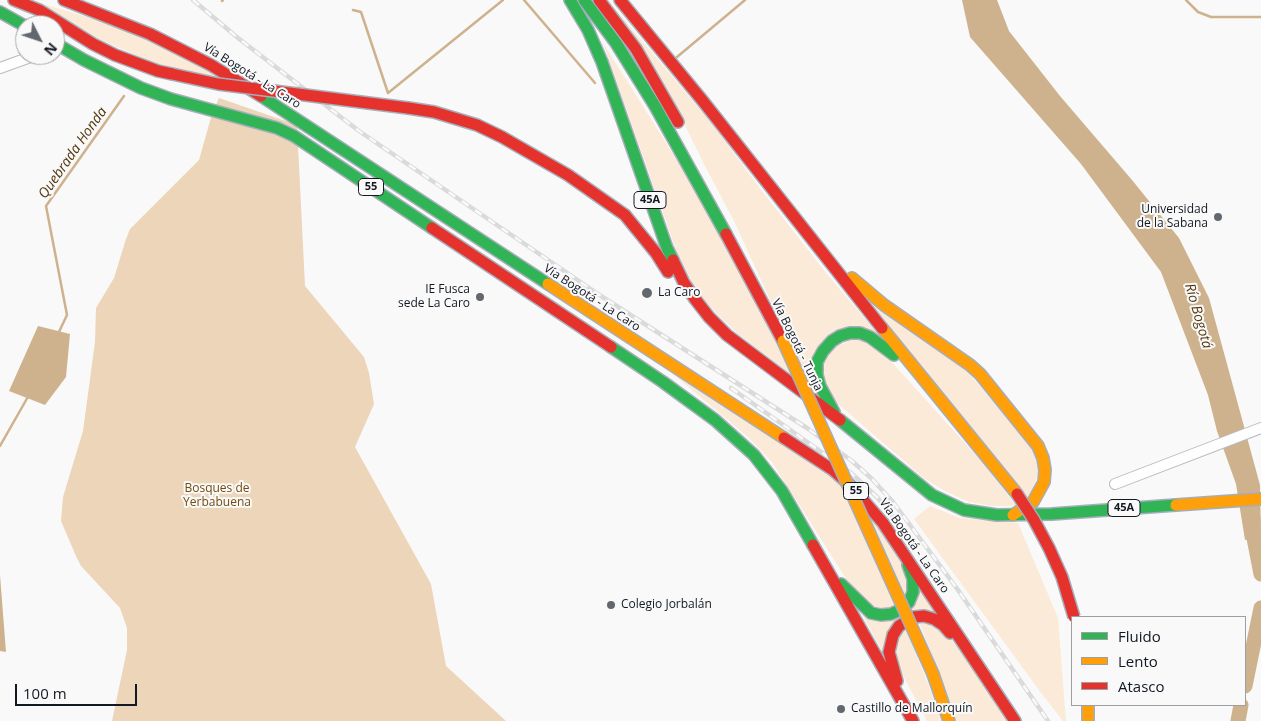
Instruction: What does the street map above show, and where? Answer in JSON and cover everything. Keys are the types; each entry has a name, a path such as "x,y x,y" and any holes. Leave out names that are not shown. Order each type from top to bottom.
{"main road":[{"path":"14,0 39,10 93,44 158,71 218,84 434,112 477,125 538,157 625,215 656,253 675,281 708,317"},
{"name":"Vía Bogotá - La Caro","path":"64,0 150,34 233,78 833,470 868,504 897,543 1015,721"},
{"name":"45A","path":"570,0 581,16 595,45 674,265 708,317 734,340 839,419 932,495 964,510 980,514 1013,515 1261,500"},
{"name":"Vía Bogotá - Tunja","path":"584,0 616,43 655,106 711,205 755,291 783,340 933,674 948,721"},
{"path":"599,0 636,49 685,134"},
{"path":"620,0 702,100 920,376 1017,494 1049,548 1062,577 1074,616"},
{"path":"0,12 15,20"},
{"name":"55","path":"65,49 141,88 171,99 268,125 294,136 663,382 715,420 754,455 782,491 910,716"},
{"name":"55","path":"703,169 761,286 783,340"},
{"path":"791,212 863,288 980,374 1028,432 1038,446 1043,458 1044,482 1033,502 1013,515"},
{"path":"839,419 827,402 820,386 817,375 817,362 823,350 840,336 860,333 870,337 920,376"},
{"path":"826,569 871,613 891,614 902,609 909,602 913,592 913,579 897,543"},
{"path":"910,716 892,666 889,652 899,626 914,617 924,616 934,619 943,625 996,694"},
{"path":"1088,706 1088,721"}],"street":[{"path":"0,68 15,63"},
{"path":"1115,484 1261,428"}],"shaded area":[{"path":"608,0 712,124 822,268 883,340 828,335 819,396 737,333 710,307 693,285 675,247 603,43 783,328 735,223 673,101"},
{"path":"33,1 94,19 155,41 223,77 166,68 103,41 65,19 65,15 58,15"},
{"path":"859,296 965,369 1035,451 1041,468 1027,502"},
{"path":"855,338 877,346 983,463 1016,506 993,506 969,502 945,491 925,479 829,396 823,385 824,359 831,349"},
{"path":"667,369 834,478 884,533 906,571 909,592 893,608 880,610 856,594 772,462 749,438"},
{"path":"930,506 960,518 1018,523 1058,618 1066,721 1063,721 1042,694 914,519"},
{"path":"918,582 941,616 912,613 886,659 859,608 888,619"},
{"path":"919,622 927,622 947,635 965,656 1009,721 957,721"},
{"path":"905,628 941,721 927,721 897,664 897,636"}],"green space":[{"name":"Bosques de Yerbabuena","path":"219,98 297,125 305,286 364,357 369,373 374,404 355,447 431,584 446,666 506,721 112,721 127,650 127,628 120,608 81,566 76,556 61,521 63,497 83,431 95,342 96,308 114,278 130,229 199,160 212,114"}],"water":[{"path":"962,0 997,0 1009,31 1060,96 1179,238 1209,298 1260,485 1261,536 1245,540 1236,484 1217,431 1208,395 1161,272 1081,164 970,37"},
{"path":"38,326 70,334 66,377 45,405 9,391"},
{"path":"0,575 6,652 0,651"}],"waterway":[{"name":"Quebrada Honda","path":"353,10 361,12 388,93 503,0"},
{"name":"Quebrada Honda","path":"524,0 595,83"},
{"name":"Quebrada Honda","path":"677,57 745,0"},
{"path":"1186,0 1198,12 1211,17 1261,17"},
{"name":"Quebrada Honda","path":"58,334 67,315 46,206 124,96"},
{"name":"Quebrada Honda","path":"0,446 29,395"},
{"name":"Río Bogotá","path":"1253,518 1253,533 1261,574"},
{"name":"Río Bogotá","path":"1246,681 1261,608"},
{"name":"Río Bogotá","path":"1238,721 1241,706"}],"railway":[{"path":"193,0 238,38 359,131 601,296 807,428 852,461 893,502 958,590 1048,721"},
{"path":"731,388 851,473 877,497 907,534"}],"traffic: fast":[{"path":"570,0 588,30 602,62 667,248 673,260"},
{"path":"584,0 616,43 655,106 726,234"},
{"path":"0,12 15,20"},
{"path":"65,49 141,88 171,99 277,128 294,136 432,228"},
{"path":"261,96 548,284"},
{"path":"834,412 820,386 817,375 817,362 823,351 832,341 850,333 860,333 870,337 894,355"},
{"path":"611,347 715,420 754,455 782,491 813,545"},
{"path":"840,420 932,495 964,510 997,515 1052,514 1176,505"},
{"path":"841,584 871,613 891,614 902,609 909,602 913,592 913,579 908,565"}],"traffic: slow":[{"path":"852,278 884,305 980,374 1038,446 1043,458 1044,482 1033,502 1013,515"},
{"path":"548,284 784,438"},
{"path":"882,328 1017,494"},
{"path":"783,341 933,674"},
{"path":"1176,505 1261,499"},
{"path":"933,674 949,721"},
{"path":"1088,706 1088,721"}],"traffic: jam":[{"path":"14,0 39,10 93,44 115,55 158,71 172,74"},
{"path":"64,0 150,34 211,65 261,96"},
{"path":"599,0 636,49 678,122"},
{"path":"620,0 702,100 882,328"},
{"path":"172,74 218,84 408,108"},
{"path":"408,108 434,112 477,125 502,137 568,175 625,215 656,253 668,272"},
{"path":"432,228 611,347"},
{"path":"726,234 783,341"},
{"path":"673,260 684,283 695,299 727,335 840,420"},
{"path":"784,438 833,470 851,486 883,523 1015,721"},
{"path":"1017,494 1049,548 1062,577 1074,616"},
{"path":"813,545 913,721"},
{"path":"897,681 889,652 893,635 899,626 914,617 924,616 934,619 950,633"}],"place":[{"name":"Universidad de la Sabana","path":"1218,217"},
{"name":"La Caro","path":"647,293"},
{"name":"IE Fusca sede La Caro","path":"480,297"},
{"name":"Colegio Jorbalán","path":"611,605"},
{"name":"Castillo de Mallorquín","path":"841,709"}]}
